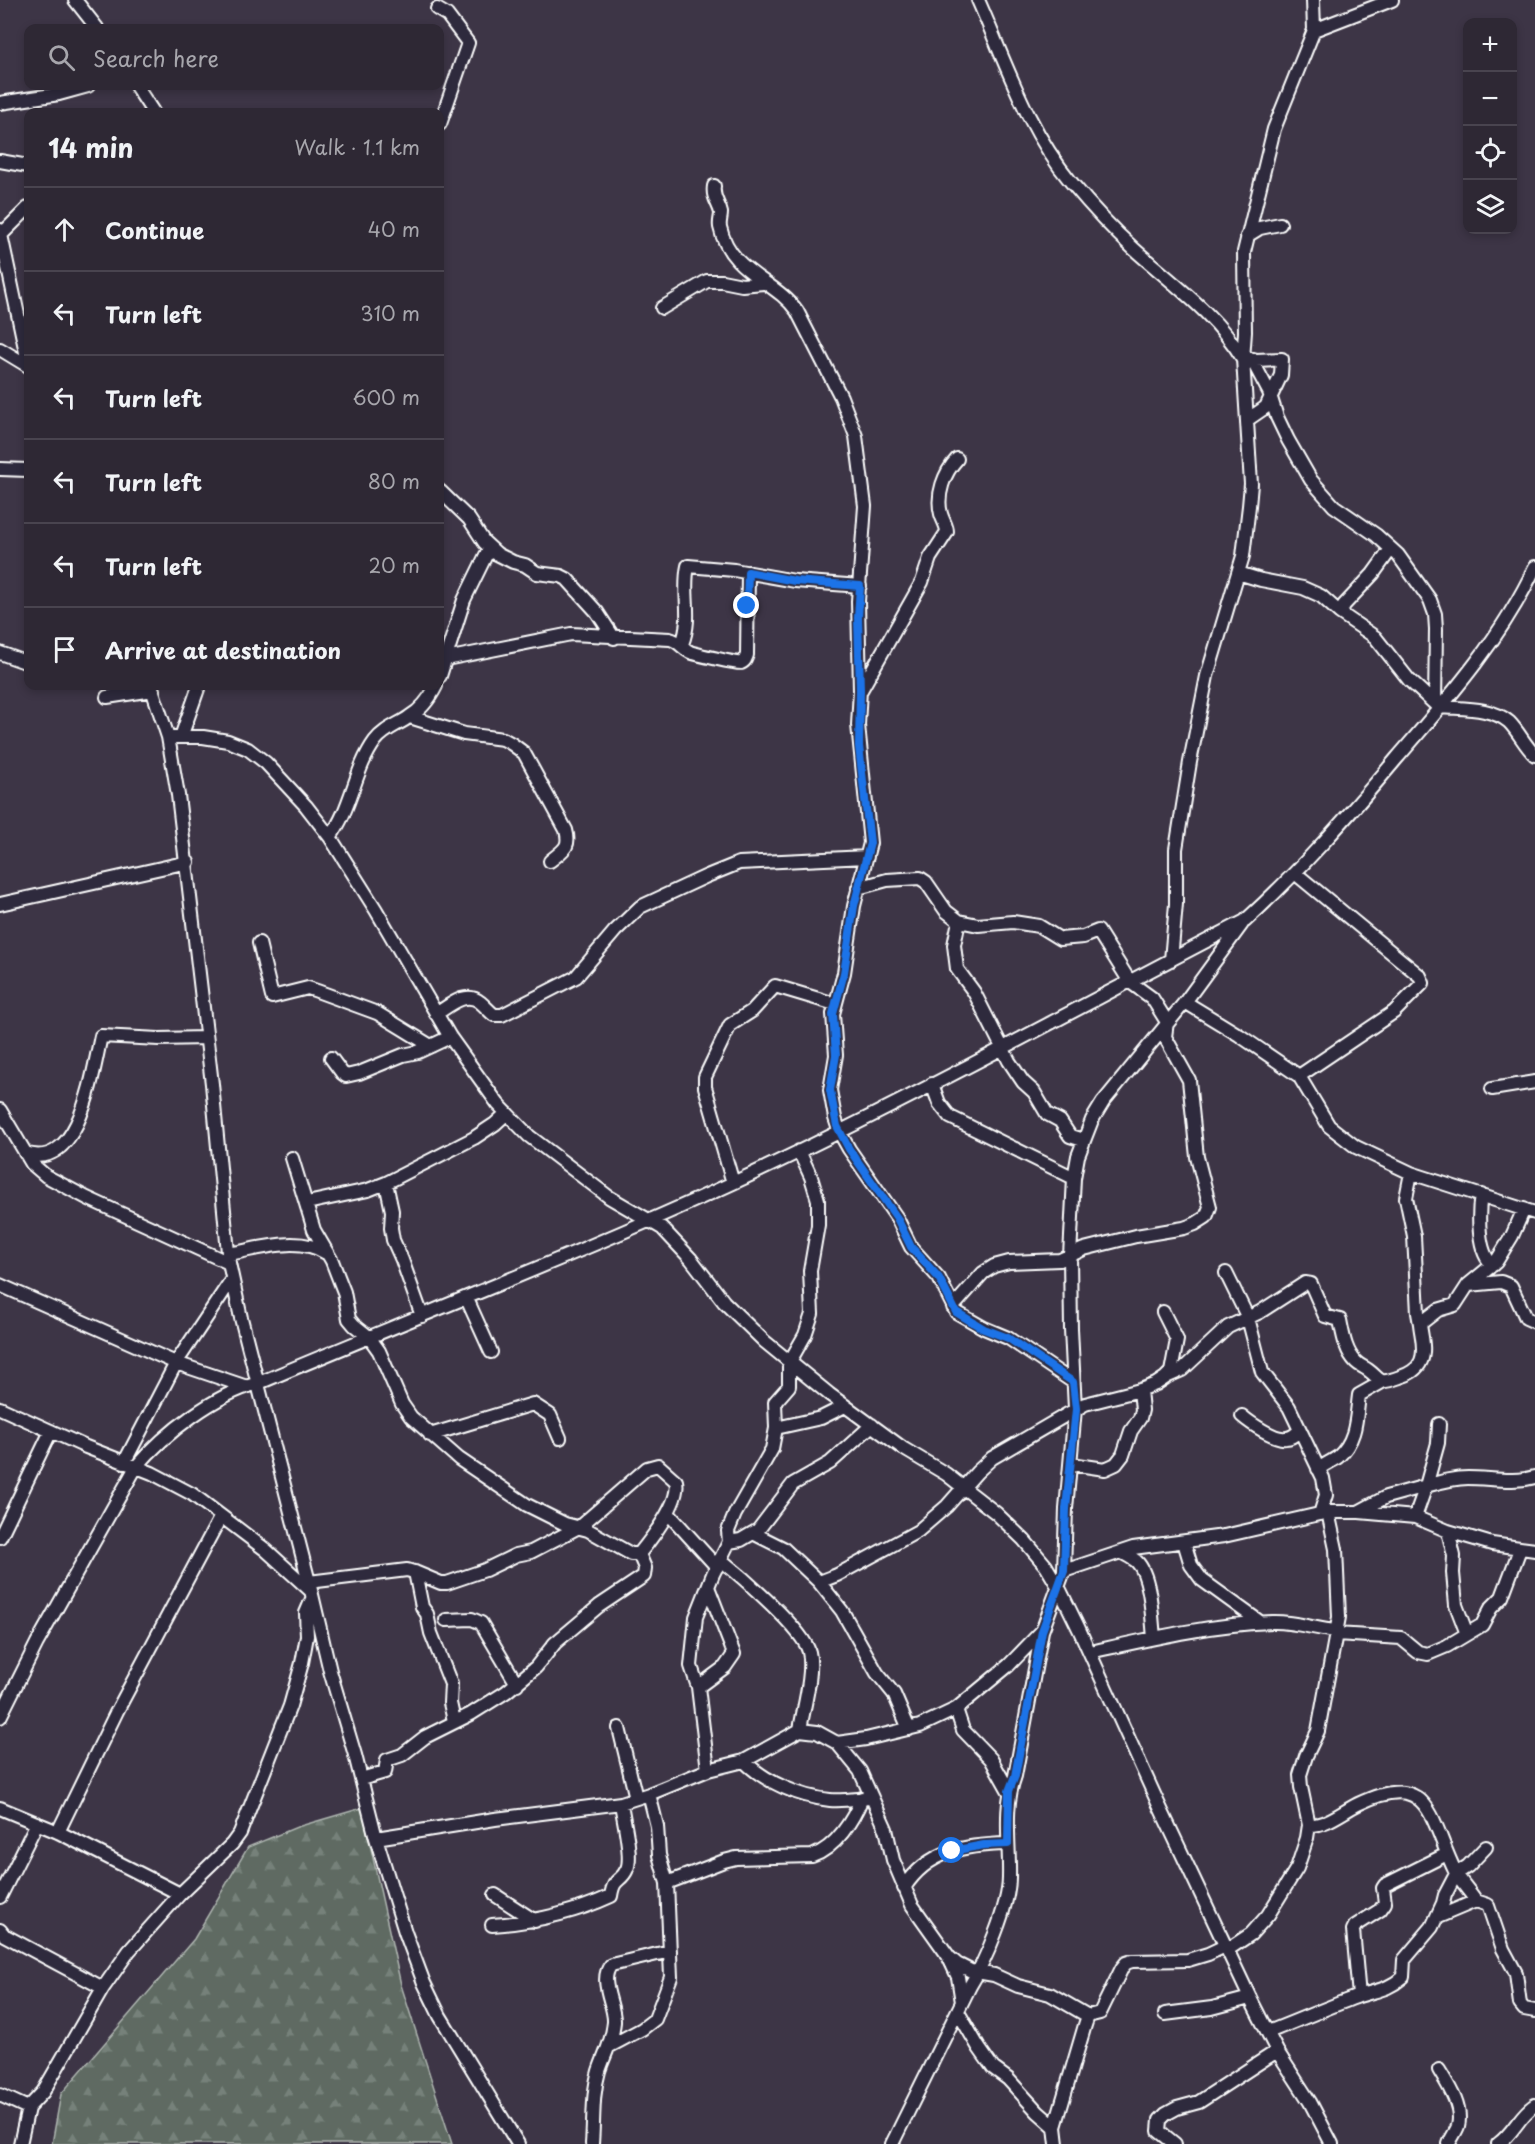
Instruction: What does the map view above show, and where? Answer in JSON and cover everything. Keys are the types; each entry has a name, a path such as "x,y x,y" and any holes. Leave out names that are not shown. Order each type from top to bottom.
{"street":[{"path":"75,0 94,24"},
{"path":"978,0 1022,105 1055,162 1134,249 1156,266 1234,343 1271,397 1288,440 1311,480 1335,506 1365,526 1392,549 1417,580 1430,600 1435,615 1438,705"},
{"path":"1171,960 1176,904 1176,849 1190,762 1207,676 1243,556 1251,484 1246,420 1243,267 1247,236 1274,129 1314,30 1313,0"},
{"path":"1314,30 1392,0"},
{"path":"437,9 447,15 468,43 444,112"},
{"path":"0,103 74,90"},
{"path":"139,90 150,108"},
{"path":"0,161 24,165"},
{"path":"714,186 714,196 720,212 720,224 727,244 738,260 797,311 841,397 856,436 865,506 858,618 859,736 869,834 867,857 858,888 844,973 835,1004 836,1055 830,1090 833,1110 840,1133 897,1218 911,1247 939,1278 953,1307 961,1316 1008,1338 1073,1382"},
{"path":"24,212 1,232 24,344"},
{"path":"1247,236 1260,228 1280,224"},
{"path":"662,308 707,281 742,285 764,283"},
{"path":"0,349 24,362"},
{"path":"1246,358 1282,359 1281,375 1271,397 1263,410 1246,420"},
{"path":"860,690 922,582 930,558 947,532 948,529 941,512 940,497 946,473 957,459"},
{"path":"0,469 24,470"},
{"path":"444,495 469,519 484,542 494,551 537,573 554,574 567,579 597,612 614,638"},
{"path":"1340,613 1344,605 1373,574 1392,549"},
{"path":"444,665 467,593 486,555 494,551"},
{"path":"682,644 687,627 687,566 748,572 795,581 860,586"},
{"path":"892,2144 979,1973 1004,1905 1009,1880 1009,1791 1015,1776 1042,1631 1064,1571 1076,1409 1073,1382 1070,1256 1074,1178 1083,1140 1103,1102 1185,1002 1245,921 1295,873 1344,820 1508,617 1535,567"},
{"path":"446,659 571,634 614,638 670,639 682,644 692,653 736,663 745,660 748,572"},
{"path":"1238,573 1312,591 1375,637 1409,680 1438,705 1489,712 1501,716 1535,755"},
{"path":"0,653 24,662"},
{"path":"107,697 142,690"},
{"path":"153,690 168,737 188,862 231,1278 310,1590 376,1838 405,1932 424,1983 440,2016 518,2144"},
{"path":"181,737 198,690"},
{"path":"330,837 343,817 357,777 373,744 384,732 410,717 425,703 433,690"},
{"path":"410,717 464,734 503,739 524,753 556,809 568,836 567,846 550,861"},
{"path":"168,737 228,741 248,749 266,763 306,806 330,837 376,910 450,1037 477,1077 529,1136 609,1197 662,1228 675,1239 724,1302 789,1363 904,1449 946,1474 996,1513 1024,1540 1046,1566 1090,1652 1250,1998 1277,2051 1310,2102 1332,2144"},
{"path":"436,1014 469,997 480,1002 494,1015 502,1016 576,977 615,931 640,908 739,863 867,857"},
{"path":"0,905 188,862"},
{"path":"1295,873 1420,976 1423,983 1394,1012 1299,1076"},
{"path":"858,888 887,880 920,878 926,882 946,910 959,921 978,925 1013,922 1040,926 1060,939 1083,937 1098,931 1130,982 1152,998 1167,1022"},
{"path":"959,921 954,945 957,969 974,992 1002,1048 1023,1082 1034,1092 1047,1114 1060,1121 1071,1136 1083,1140"},
{"path":"130,1465 183,1423 244,1386 259,1383 467,1299 733,1183 840,1133 1245,921"},
{"path":"259,943 272,997 308,988 377,1013 430,1047"},
{"path":"733,1183 705,1087 705,1077 725,1033 730,1025 752,1011 775,986 835,1004"},
{"path":"1185,1002 1299,1076 1333,1130 1356,1147 1412,1173 1529,1211 1493,1265 1468,1285 1455,1305 1438,1310 1420,1324"},
{"path":"953,1307 964,1292 988,1269 1009,1262 1060,1260 1084,1249 1127,1238 1184,1228 1201,1221 1209,1213 1210,1207 1194,1138 1189,1080 1166,1041 1164,1031 1167,1022"},
{"path":"25,1153 35,1157 45,1155 65,1144 71,1136 88,1092 101,1036 159,1040 205,1038"},
{"path":"331,1058 342,1074 351,1075 430,1047 450,1037"},
{"path":"1492,1089 1535,1082"},
{"path":"932,1084 939,1103 950,1117 1074,1178"},
{"path":"0,1110 36,1168 54,1181 229,1259 271,1247 302,1245 320,1249 326,1253"},
{"path":"307,1203 368,1190 386,1182 474,1138 507,1113"},
{"path":"708,1770 698,1687 691,1666 690,1654 696,1617 729,1542 729,1531 735,1514 772,1449 776,1428 774,1407 778,1398 789,1386 789,1363 805,1335 812,1314 810,1262 819,1211 815,1187 799,1151"},
{"path":"292,1158 314,1230 332,1261 344,1292 349,1319 354,1326 369,1337 384,1359 402,1404 411,1417 467,1464 527,1505 566,1524 596,1534 631,1554 639,1554"},
{"path":"1318,1469 1337,1457 1350,1441 1354,1432 1359,1395 1382,1382 1404,1376 1418,1367 1421,1362 1423,1354 1417,1305 1414,1236 1406,1198 1412,1173"},
{"path":"386,1182 392,1211 393,1240 422,1316"},
{"path":"1481,1195 1479,1208 1481,1239 1484,1256 1493,1265"},
{"path":"949,1957 957,1964 979,1973 994,1975 1018,1986 1050,1994 1088,2016 1100,2013 1126,1964 1132,1961 1188,1960 1226,1948 1251,1934 1280,1898 1297,1868 1309,1825 1300,1775 1318,1731 1339,1617 1336,1550 1324,1513 1326,1495 1323,1478 1289,1407 1262,1372 1248,1318 1226,1273"},
{"path":"0,1717 130,1465 176,1363 231,1278"},
{"path":"1468,1285 1500,1282 1511,1286 1526,1318 1535,1322"},
{"path":"819,1581 837,1575 918,1531 947,1506 992,1458 1076,1409 1099,1400 1140,1390 1182,1370 1228,1327 1248,1318 1305,1283 1311,1284 1325,1316 1340,1320 1346,1345 1355,1362 1369,1370 1377,1380 1382,1382"},
{"path":"0,1285 176,1363 244,1386"},
{"path":"467,1299 491,1352"},
{"path":"1163,1312 1177,1340 1171,1372 1165,1378"},
{"path":"1071,1464 1105,1469 1116,1464 1123,1455 1131,1431 1140,1418 1142,1410 1140,1390"},
{"path":"430,1435 533,1404 550,1415 560,1438"},
{"path":"776,1428 821,1418 845,1406"},
{"path":"0,1407 172,1483 208,1505 266,1550 310,1590"},
{"path":"1242,1416 1257,1427 1281,1438 1286,1438 1299,1431"},
{"path":"1415,1517 1438,1443 1439,1424"},
{"path":"729,1542 741,1540 753,1533 766,1521 793,1484 830,1463 872,1425"},
{"path":"0,1537 51,1431"},
{"path":"310,1590 407,1570 441,1583 454,1582 516,1555 531,1552 579,1527 647,1468 658,1465 673,1476 677,1485 676,1495 668,1512 639,1554"},
{"path":"1359,1512 1386,1497 1446,1480 1468,1478 1500,1480 1535,1477"},
{"path":"668,1512 719,1563 766,1599 807,1647 810,1673 800,1730"},
{"path":"1064,1571 1121,1552 1160,1544 1224,1536 1324,1513 1359,1512 1415,1517 1492,1544 1535,1550"},
{"path":"58,1832 117,1711 221,1516"},
{"path":"1448,1530 1454,1556 1456,1605 1467,1634"},
{"path":"753,1533 783,1548 819,1581 842,1611 877,1673 894,1694 909,1729"},
{"path":"1184,1542 1191,1565 1202,1580 1260,1622"},
{"path":"1090,1652 1154,1638 1260,1622 1290,1623 1336,1632 1401,1638 1418,1652 1428,1654 1447,1646 1482,1624 1491,1608 1502,1598 1520,1549"},
{"path":"1121,1552 1137,1561 1144,1576 1148,1588 1154,1638"},
{"path":"361,1779 384,1772 387,1760 402,1755 425,1737 471,1714 517,1684 536,1667 555,1643 599,1606 644,1576 645,1568 639,1554"},
{"path":"415,1572 422,1607 427,1614 431,1633 451,1684 450,1703 454,1721"},
{"path":"698,1687 725,1667 735,1651 708,1587"},
{"path":"20,2144 28,2108 43,2092 103,1988 129,1951 180,1894 232,1844 245,1822 290,1706 307,1636 306,1613 310,1590"},
{"path":"446,1620 472,1619 482,1623 517,1684"},
{"path":"837,1743 909,1729 956,1709 1009,1665 1042,1631"},
{"path":"956,1709 963,1730 991,1759 1009,1791"},
{"path":"610,2046 642,2029 655,2019 671,1977 667,1883 659,1856 657,1826 643,1796 619,1728"},
{"path":"376,1838 495,1819 621,1803 708,1770 744,1761 800,1730 817,1732 837,1743 860,1771 866,1798 886,1829 893,1860 912,1905 949,1957 958,1977 960,2007 979,2048 993,2068 1008,2079 1055,2127"},
{"path":"744,1761 755,1772 770,1781 801,1793 830,1800 866,1798"},
{"path":"1309,1825 1321,1825 1350,1808 1394,1791 1409,1793 1420,1799 1429,1810 1456,1874 1476,1901 1488,1905 1503,1949 1516,1973 1520,2004 1524,2009 1535,2010"},
{"path":"667,1883 736,1858 812,1856 819,1853 851,1822 866,1798"},
{"path":"492,1925 535,1921 570,1913 610,1896 614,1883 624,1875 628,1867 629,1857 621,1803"},
{"path":"0,1808 58,1832 180,1894"},
{"path":"0,1898 38,1823"},
{"path":"904,1888 913,1875 930,1860 952,1851 984,1845 1008,1844"},
{"path":"1268,2032 1359,1996 1395,1985 1403,1977 1404,1960 1438,1917 1445,1895 1456,1874 1468,1866 1486,1847"},
{"path":"1359,1996 1353,1930 1355,1926 1380,1910 1385,1904 1384,1885 1447,1854"},
{"path":"495,1895 535,1921"},
{"path":"1438,1917 1476,1901"},
{"path":"0,1930 4,1935 103,1988"},
{"path":"592,2144 594,2097 599,2070 610,2046 614,2020 606,1986 609,1966 670,1952"},
{"path":"1165,2014 1212,2008 1250,1998"},
{"path":"1057,2144 1055,2127 1088,2016"},
{"path":"1175,2144 1159,2131 1160,2120 1166,2114 1177,2108 1199,2102 1277,2051"},
{"path":"1439,2070 1452,2094 1459,2116 1458,2126 1449,2144"},
{"path":"0,2095 28,2108"},
{"path":"1498,2144 1511,2133 1525,2112 1535,2105"}],"green space":[{"path":"362,1808 401,1985 452,2144 52,2144 61,2094 194,1939 248,1847 297,1827"}],"route":[{"path":"747,606 748,572 795,581 860,586 858,725 870,843 854,906 844,973 833,1014 836,1055 830,1090 837,1126 849,1149 897,1218 911,1247 939,1278 956,1312 984,1329 1008,1338 1073,1382 1076,1409 1066,1509 1064,1571 1042,1631 1032,1676 1015,1776 1009,1791 1008,1844 984,1845 952,1851"}]}
